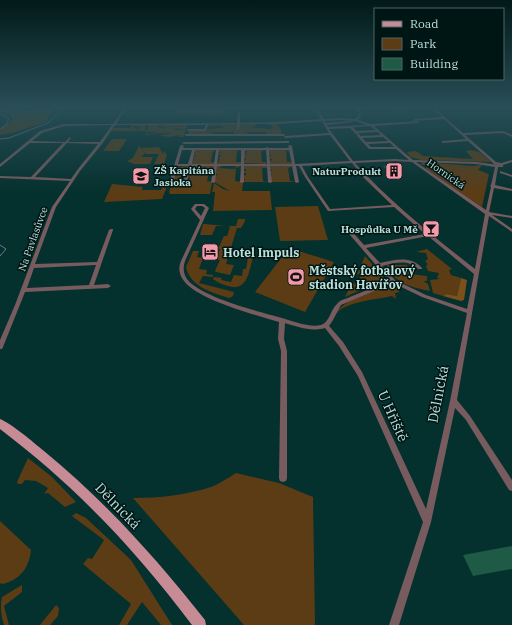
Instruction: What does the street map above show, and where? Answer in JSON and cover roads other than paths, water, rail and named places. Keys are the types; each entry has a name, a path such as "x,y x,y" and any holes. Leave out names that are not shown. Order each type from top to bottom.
{"main road":[{"name":"Dělnická","path":"0,423 58,468 112,520 152,565 200,625"}],"street":[{"name":"Hornická","path":"0,166 36,136"},
{"name":"Na Pavlasůvce","path":"0,347 33,266 54,207 72,180 105,136"},
{"path":"171,183 186,137 194,136"},
{"path":"285,136 291,149 297,182"},
{"path":"333,136 351,162 395,206 429,235 478,273"},
{"path":"359,137 380,136"},
{"name":"Hornická","path":"384,136 414,161 512,231"},
{"path":"464,136 497,164"},
{"path":"359,137 371,149 397,148"},
{"path":"32,178 70,138"},
{"path":"442,142 468,140"},
{"path":"30,142 101,143"},
{"path":"184,143 288,142"},
{"path":"364,143 391,142"},
{"path":"267,148 270,182"},
{"path":"182,149 291,149"},
{"path":"186,182 194,149"},
{"path":"213,182 218,149"},
{"path":"242,182 243,149"},
{"path":"176,165 300,165 351,162 414,161 497,164 512,161"},
{"name":"Dělnická","path":"394,625 427,522 453,401 469,312 478,273 487,213 497,164"},
{"path":"300,165 307,179 311,181 319,197 323,199 329,210 395,206"},
{"path":"501,172 512,176"},
{"path":"0,177 72,180"},
{"path":"492,186 512,190"},
{"path":"487,213 512,217"},
{"path":"201,219 182,265 182,273 187,281 209,295 282,320 311,328 326,326 331,321 339,304 393,281"},
{"path":"346,228 377,265 393,281 424,296 469,312"},
{"path":"91,287 111,230"},
{"path":"362,247 429,235"},
{"path":"377,265 410,262 417,264 420,268"},
{"path":"33,266 99,263"},
{"path":"23,290 108,286"},
{"path":"282,320 281,339 284,351 283,478"},
{"name":"U Hřiště","path":"326,326 341,344 360,374 427,522"},
{"path":"453,401 468,418 512,486"}],"waterway":[{"path":"0,139 14,136"},
{"path":"0,245 6,249 0,256"}],"place":[{"name":"NaturProdukt","path":"394,171"},
{"name":"ZŠ Kapitána Jasioka","path":"141,176"},
{"name":"Hospůdka U Mě","path":"431,229"},
{"name":"Hotel Impuls","path":"210,252"},
{"name":"Městský fotbalový stadion Havířov","path":"296,277"}]}
